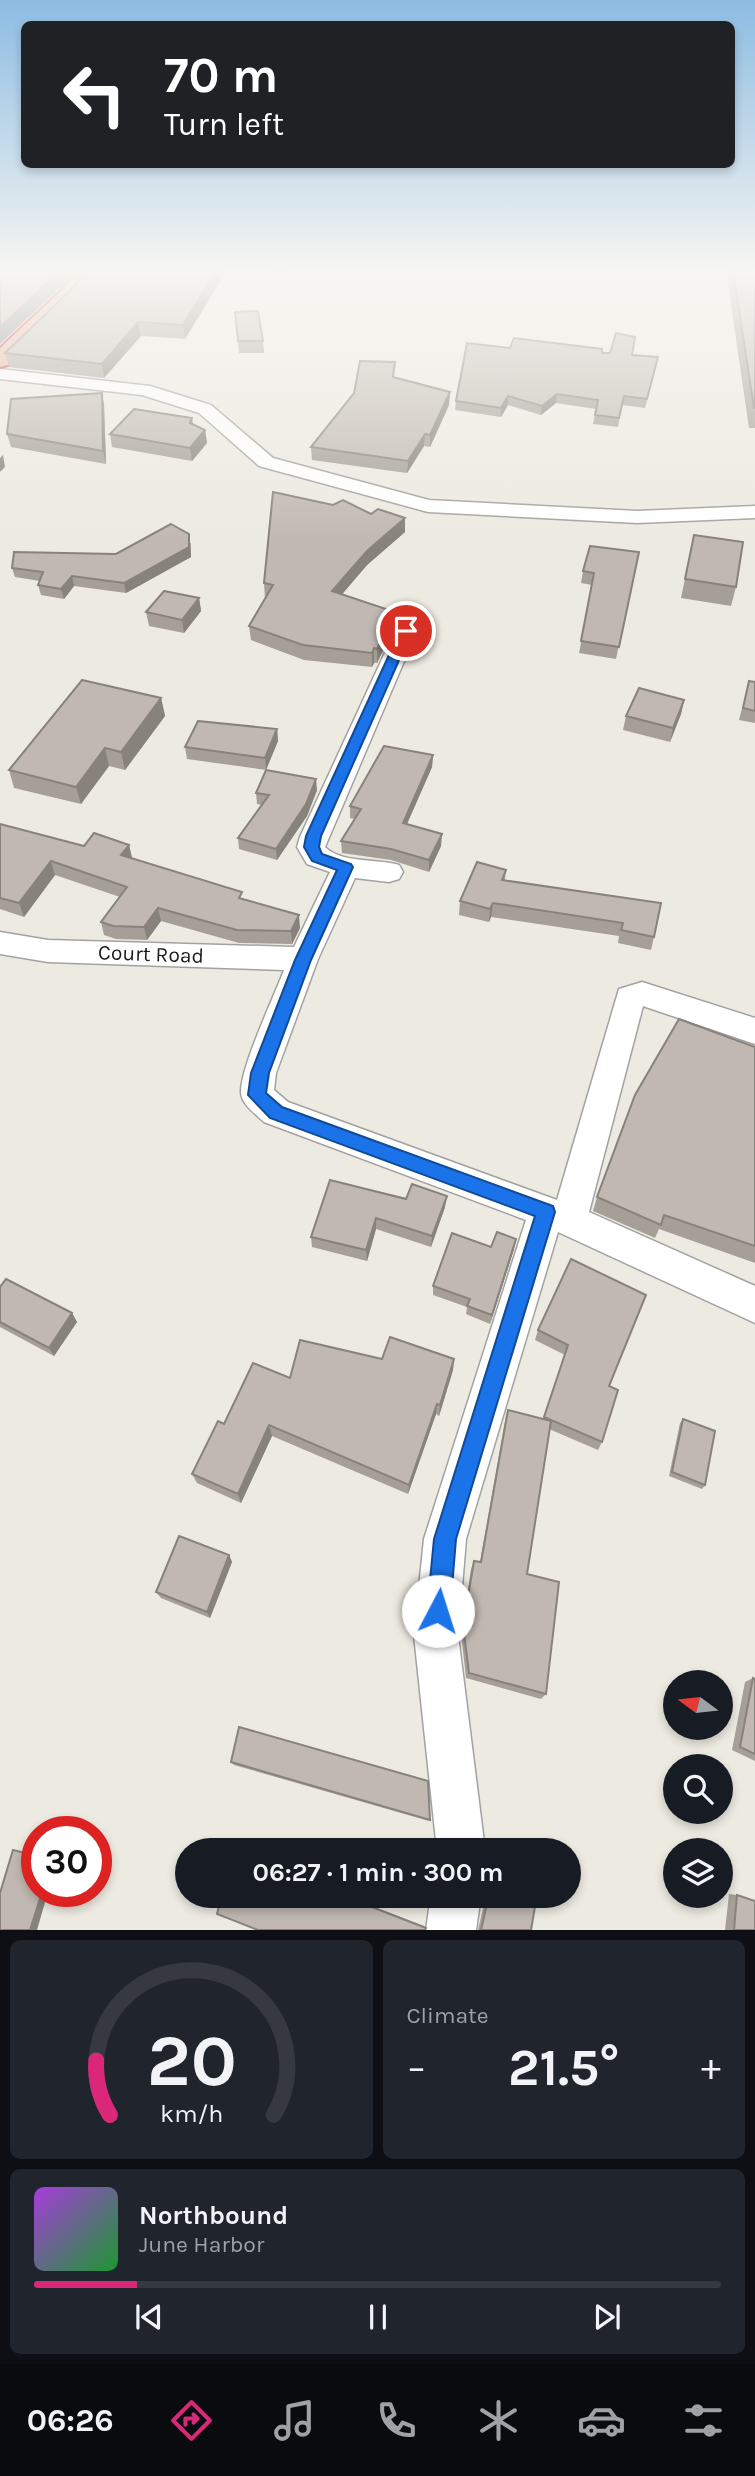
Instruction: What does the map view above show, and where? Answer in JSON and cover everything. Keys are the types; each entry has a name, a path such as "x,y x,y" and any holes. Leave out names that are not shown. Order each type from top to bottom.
{"street":[{"path":"0,374 144,390 205,409 265,462 428,506 638,517 755,512"},
{"path":"389,872 346,867 317,858 311,847 406,631"},
{"path":"346,867 303,960 260,1073 257,1095 276,1112 557,1216 755,1305"},
{"name":"Court Road","path":"0,943 48,951 303,960"},
{"path":"460,1838 436,1635 445,1539 631,998 642,994 660,998 755,1031"},
{"path":"451,1930 454,1908"}],"building":[{"path":"67,360 105,360 102,364"},
{"path":"464,360 657,360 647,399 624,396 619,418 595,415 598,400 557,394 542,406 508,396 501,408 456,401"},
{"path":"747,360 755,360 754,408"},
{"path":"360,361 395,362 393,377 450,392 430,435 425,434 408,461 311,447 354,393"},
{"path":"102,393 103,451 7,434 11,399"},
{"path":"134,409 192,418 190,423 205,430 190,448 110,434"},
{"path":"273,492 333,505 343,500 371,514 378,509 405,518 367,551 332,591 395,612 377,649 374,648 372,653 303,645 249,626 273,585 264,583"},
{"path":"171,524 189,534 189,547 124,583 72,576 61,589 38,585 43,572 12,568 14,552 116,554"},
{"path":"694,535 743,542 736,587 685,579"},
{"path":"590,546 639,552 619,647 581,641 594,573 583,571"},
{"path":"164,591 199,598 182,620 146,612"},
{"path":"82,680 161,698 121,752 105,748 76,787 9,770"},
{"path":"749,681 755,682 755,711 743,708"},
{"path":"639,688 684,700 673,728 626,716"},
{"path":"198,721 277,729 265,758 185,747"},
{"path":"384,746 433,755 403,823 442,834 429,860 391,849 341,841 361,809 350,806"},
{"path":"266,770 316,779 306,804 276,849 238,838 269,795 256,793"},
{"path":"0,824 84,846 94,833 129,845 121,855 242,892 239,898 299,915 291,931 237,930 158,908 144,927 113,926 101,922 127,887 51,861 19,903 0,898"},
{"path":"477,862 506,870 502,880 661,903 654,937 621,930 623,923 493,903 490,909 460,901"},
{"path":"679,1019 755,1047 755,1246 664,1215 661,1225 597,1197 635,1095"},
{"path":"330,1180 406,1199 412,1184 447,1196 432,1236 376,1218 366,1250 311,1237"},
{"path":"497,1232 516,1239 492,1315 467,1306 470,1299 433,1286 452,1233 491,1247"},
{"path":"571,1259 646,1295 609,1386 618,1390 602,1442 544,1417 568,1345 538,1330"},
{"path":"6,1279 72,1313 49,1348 0,1322 0,1287"},
{"path":"390,1337 454,1359 440,1405 437,1404 409,1485 269,1425 238,1494 192,1474 218,1421 224,1424 253,1363 290,1378 300,1340 382,1359"},
{"path":"508,1410 551,1421 527,1574 559,1582 546,1694 469,1673 463,1626 474,1561 481,1562"},
{"path":"683,1419 715,1431 705,1485 672,1472"},
{"path":"179,1536 229,1555 207,1612 156,1592"},
{"path":"753,1678 755,1679 755,1754 740,1747"},
{"path":"239,1727 428,1781 430,1820 231,1762"},
{"path":"13,1850 21,1852 21,1907 37,1907 30,1930 0,1930 0,1893"},
{"path":"737,1895 755,1901 755,1930 734,1930"},
{"path":"219,1908 374,1908 426,1928 258,1930 217,1914"},
{"path":"486,1908 535,1908 531,1930 481,1930"}],"route":[{"path":"406,631 314,836 311,847 317,858 346,867 303,960 260,1073 257,1095 276,1112 546,1212 445,1539 438,1611"}]}
